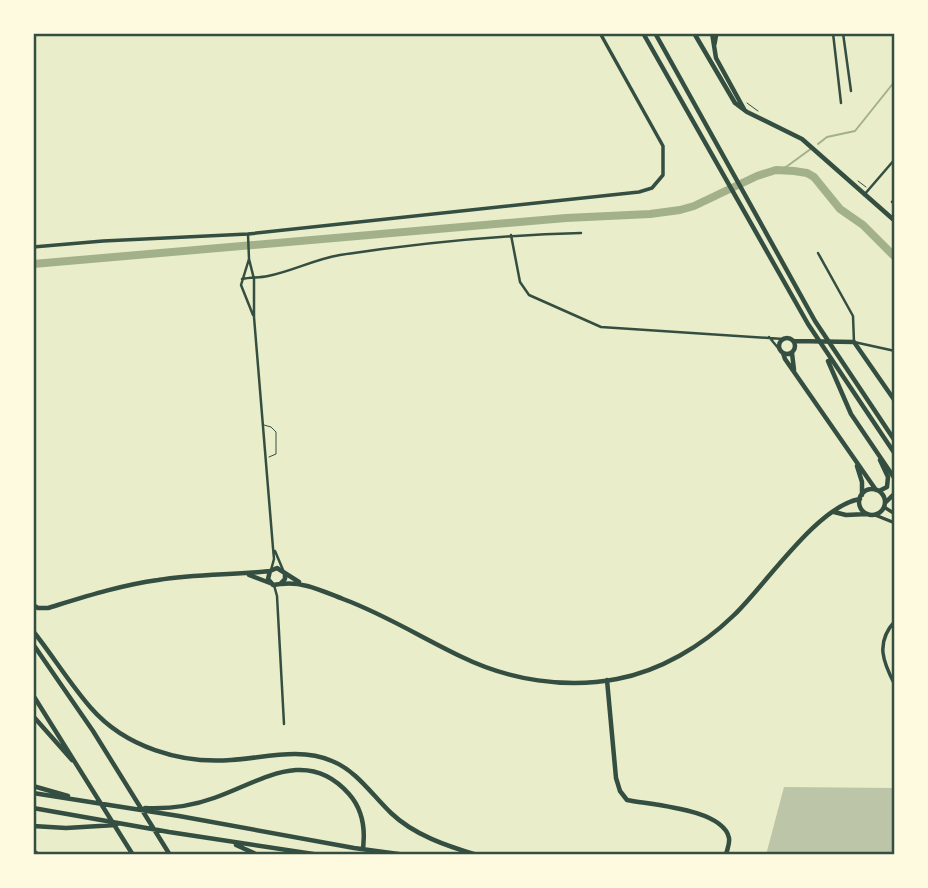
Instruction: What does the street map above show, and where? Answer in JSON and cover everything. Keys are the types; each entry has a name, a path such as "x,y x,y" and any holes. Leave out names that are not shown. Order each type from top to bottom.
{"main road":[{"path":"643,33 823,350 895,454"},
{"path":"654,33 815,321 895,441"},
{"path":"694,33 735,103 816,150 895,221"},
{"path":"712,33 716,58 747,112"},
{"path":"702,47 714,46"},
{"path":"719,76 725,74"},
{"path":"885,505 794,371 779,343 790,338 794,341 854,342 895,401"},
{"path":"794,341 794,371"},
{"path":"781,351 794,350 807,341"},
{"path":"823,350 851,414 895,479"},
{"path":"36,607 48,608 156,580 207,574 248,574 277,568 303,584 362,606 464,659 498,671 535,680 559,682 607,680 645,671 693,648 733,616 815,526 848,501 861,497 868,490 878,491 887,487 888,481 880,459"},
{"path":"857,465 862,482 861,508 867,514"},
{"path":"833,512 875,515 895,493"},
{"path":"270,570 268,576 273,584"},
{"path":"281,584 285,579 284,571"},
{"path":"248,574 273,584 303,584"},
{"path":"33,631 91,709 106,724 134,741 177,757 195,759 231,760 293,754 330,760 345,767 402,822 438,842 477,855"},
{"path":"33,644 127,784 169,854"},
{"path":"607,680 616,778 620,791 627,800 704,815 717,821 728,835 726,855"},
{"path":"33,695 133,853"},
{"path":"33,716 80,768"},
{"path":"124,808 182,807 213,799 266,776 295,770 309,771 332,779 344,788 356,803 364,825 362,855"},
{"path":"33,786 85,802"},
{"path":"33,793 406,855"},
{"path":"33,808 320,855"},
{"path":"33,825 66,828 127,825"},
{"path":"229,842 258,855"},
{"path":"33,851 39,855"}],"street":[{"path":"33,247 248,234 639,192 652,188 663,175 663,146 600,33"},
{"path":"714,46 717,33"},
{"path":"833,33 841,103"},
{"path":"843,33 851,91"},
{"path":"839,86 850,85"},
{"path":"864,195 895,159"},
{"path":"242,279 254,279 339,255 511,235 582,233"},
{"path":"248,234 249,258 254,279 254,317 274,559 270,570"},
{"path":"511,235 520,282 529,295 601,327 783,339"},
{"path":"818,253 853,316 854,342 895,351"},
{"path":"249,258 242,279 242,290 254,317"},
{"path":"242,290 254,290"},
{"path":"769,337 781,351"},
{"path":"885,505 895,514"},
{"path":"875,515 895,523"},
{"path":"273,548 284,571"},
{"path":"273,584 277,596 284,724"},
{"path":"277,596 281,584"},
{"path":"895,621 885,636 881,652 895,685"}],"lane":[{"path":"264,425 276,432 276,454 267,458"}],"path":[{"path":"743,99 761,114"},
{"path":"859,181 869,190"}],"building":[{"path":"784,787 895,788 895,855 766,855"}],"waterway":[{"path":"818,144 827,137 855,131 895,81"},
{"path":"776,170 786,167 812,148"},
{"path":"33,264 566,218 650,214 694,206 757,176 776,170 807,173 814,177 840,209 863,225 895,257"}]}
